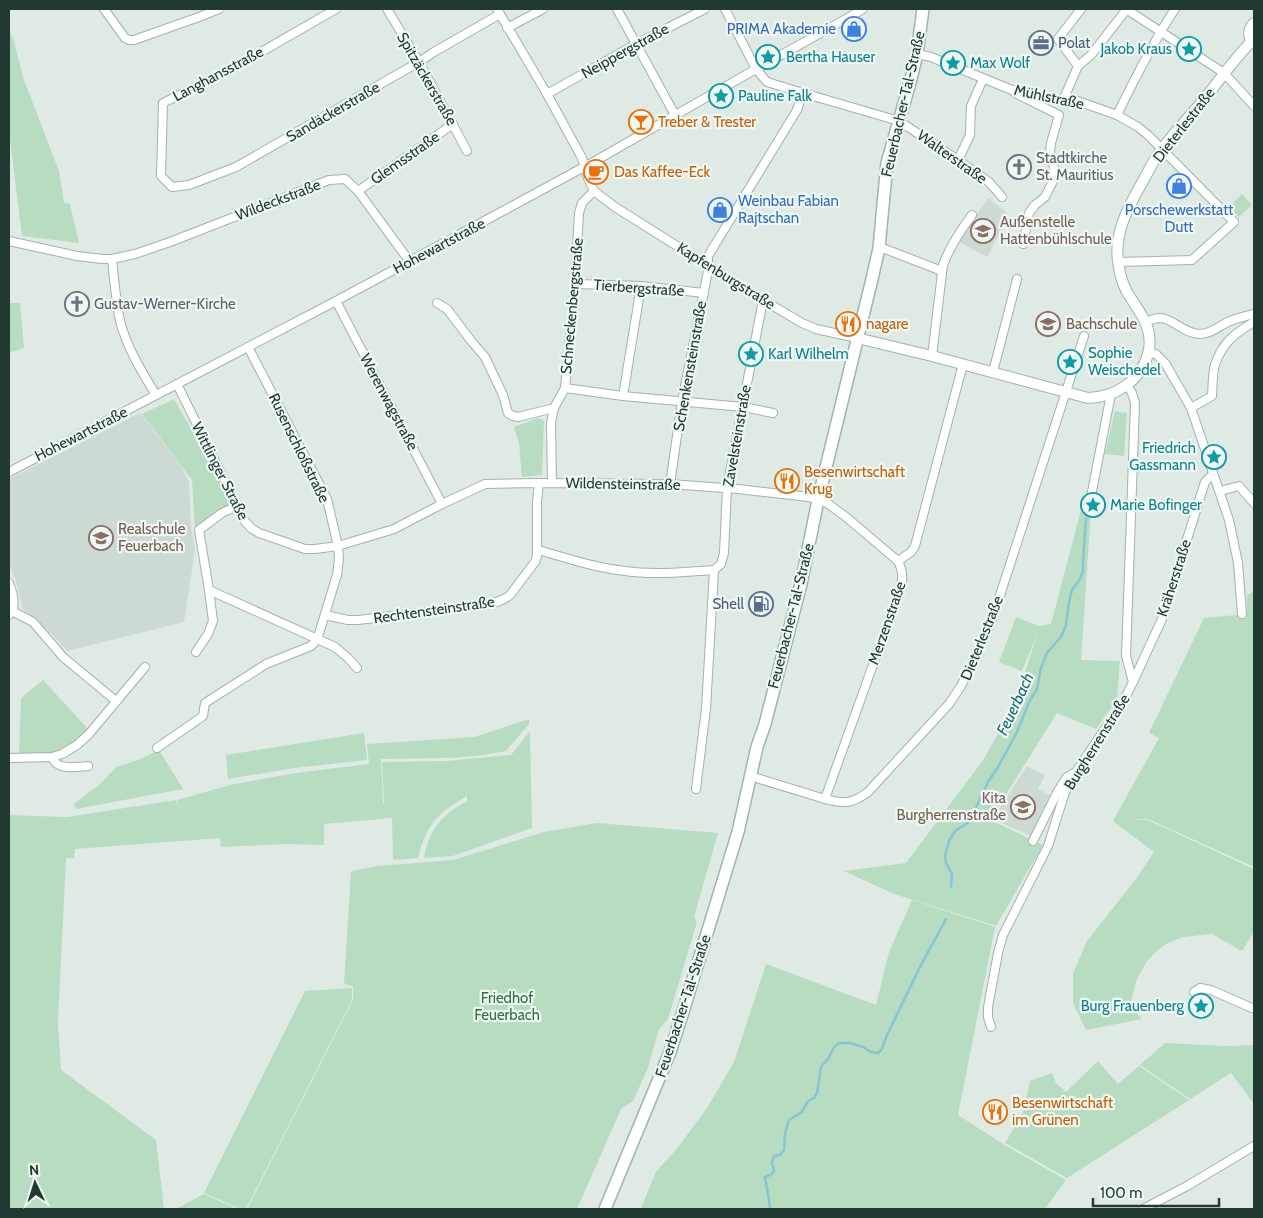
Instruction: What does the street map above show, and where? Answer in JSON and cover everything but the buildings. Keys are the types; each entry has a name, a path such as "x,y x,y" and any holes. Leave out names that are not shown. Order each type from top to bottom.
{"main road":[{"name":"Feuerbacher-Tal-Straße","path":"605,1209 670,1052 738,832 750,776 800,584 818,500 879,248 887,163 917,54 923,9"}],"street":[{"path":"104,9 125,38 129,40 134,40 219,9"},
{"path":"196,9 199,17"},
{"name":"Langhansstraße","path":"161,176 163,103 235,67 336,9"},
{"name":"Spitzäckerstraße","path":"387,9 419,62 467,151"},
{"path":"508,28 543,9"},
{"path":"617,9 675,115"},
{"name":"Neippergstraße","path":"547,94 636,44 704,9"},
{"name":"Walterstraße","path":"725,9 756,68 767,82 899,121 989,182 1002,197"},
{"name":"Hohewartstraße","path":"9,472 410,262 584,167 863,9"},
{"path":"1078,66 1058,39 1081,9"},
{"path":"1064,98 1078,66 1091,55 1126,9 1224,73 1254,106"},
{"path":"1117,114 1142,63 1175,9"},
{"name":"Sandäckerstraße","path":"161,176 172,187 189,185 236,167 419,62 498,11"},
{"name":"Kapfenburgstraße","path":"498,11 582,158 594,191 615,207 763,300 809,327 932,356 1088,398 1111,394"},
{"path":"1253,42 1249,30 1254,23"},
{"name":"Dieterlestraße","path":"1146,322 1123,284 1118,262 1117,246 1126,213 1162,149 1236,58 1253,42"},
{"name":"Mühlstraße","path":"917,54 931,57 1012,90 1022,90 1046,98 1072,99 1117,114 1138,127 1162,149 1234,222 1192,260 1118,262"},
{"path":"958,160 970,135 972,102 983,79"},
{"path":"1012,90 1059,115 1050,152 1054,168 1052,181 1045,197 1029,213 1023,244"},
{"name":"Schenkensteinstraße","path":"670,484 682,402 704,293 708,256 797,110 803,94"},
{"name":"Glemsstraße","path":"358,191 453,124"},
{"name":"Wildeckstraße","path":"9,241 77,256 112,259 135,254 170,242 329,180 345,179 358,191 410,262"},
{"name":"Schneckenbergstraße","path":"552,483 551,423 554,408 565,388 575,284 579,213 582,203 594,191"},
{"path":"932,356 942,271 953,243 972,215"},
{"path":"879,248 942,271"},
{"path":"112,259 121,323 138,364 156,395"},
{"path":"992,372 1017,279"},
{"name":"Tierbergstraße","path":"575,284 641,286 704,293"},
{"path":"623,396 641,286"},
{"name":"Zavelsteinstraße","path":"696,789 706,709 714,570 721,564 724,552 727,488 763,300"},
{"name":"Werenwagstraße","path":"336,301 442,504"},
{"path":"437,303 447,309 485,357 503,395 508,413 512,416 518,416 554,408"},
{"path":"1090,502 1111,394 1127,385 1141,370 1148,353 1146,322 1159,318 1165,319 1190,332 1201,334 1213,331 1235,319 1254,314"},
{"path":"1191,408 1212,396 1215,366 1229,339 1254,322"},
{"name":"Dieterlestraße","path":"750,776 824,799 837,802 853,801 868,792 950,704 962,686 993,617 1084,336"},
{"name":"Rusenschloßstraße","path":"248,347 326,499 338,546 337,576 318,640"},
{"path":"1148,353 1156,354 1165,363 1191,408 1229,520 1238,563 1242,614"},
{"name":"Merzenstraße","path":"824,799 903,582 903,573 898,561 911,552 915,546 963,364"},
{"name":"Wittlinger Straße","path":"177,384 244,520 251,528 258,533 305,549 338,546"},
{"name":"Burgherrenstraße","path":"991,1027 988,1007 1003,935 1048,846 1065,792 1076,772 1123,702 1133,682 1126,656 1135,404 1132,393 1127,385"},
{"path":"565,388 623,396 743,407 773,413"},
{"name":"Kräherstraße","path":"1133,682 1162,619 1205,482 1213,474"},
{"name":"Rechtensteinstraße","path":"325,616 358,620 494,603 502,600 510,595 535,562 538,550 537,502 539,483"},
{"name":"Wildensteinstraße","path":"338,546 394,529 485,484 670,484 810,497 827,503 898,561"},
{"path":"1220,491 1239,486 1254,503"},
{"path":"196,652 208,634 213,621 199,530 222,513 237,506"},
{"path":"538,550 602,568 627,572 654,573 714,570"},
{"path":"9,583 13,597 11,613 33,622 64,657 116,702"},
{"path":"209,590 335,647 357,668"},
{"path":"157,748 203,716 205,703 266,664 311,646 318,640"},
{"path":"9,758 52,757 62,754 77,745 89,734 145,667"},
{"path":"52,757 57,765 64,767 88,766"},
{"path":"1033,842 1058,791 1067,777 1076,772"},
{"path":"1194,992 1200,988 1211,990 1254,1008"},
{"path":"1143,1209 1187,1186 1254,1146"}],"shaded area":[{"name":"Außenstelle Hattenbühlschule","path":"988,198 1007,213 1003,219 1006,221 987,257 958,241"},
{"name":"Realschule Feuerbach","path":"140,413 180,465 189,482 191,527 195,550 184,622 67,651 52,634 22,608 16,580 9,565 9,479"},
{"name":"Kita Burgherrenstraße","path":"1027,766 1045,775 1038,789 1050,795 1031,836 993,819"}],"green space":[{"path":"9,29 24,80 59,171 64,203 70,204 79,243 22,236 9,138"},
{"path":"1242,194 1252,205 1239,217 1228,207"},
{"path":"9,303 20,303 24,348 9,353"},
{"path":"174,399 234,504 195,531 192,480 142,414"},
{"path":"1115,411 1127,413 1124,456 1105,454"},
{"path":"538,418 544,421 542,475 522,477 519,443 514,427"},
{"path":"1081,510 1091,510 1081,660 1120,661 1117,699 1096,729 1057,713 990,820 1043,845 996,926 894,894 844,871 906,863 984,759 1021,691 1038,632 1022,671 999,662 1016,617 1039,626 1051,624"},
{"path":"1254,591 1254,867 1148,819 1133,820 1148,820 1254,869 1254,932 1242,951 1212,934 1183,937 1166,944 1147,961 1136,981 1130,1005 1142,1019 1086,1030 1073,1003 1073,973 1087,941 1136,879 1154,852 1113,821 1159,738 1149,733 1204,618 1247,614 1247,595"},
{"path":"43,680 88,729 74,743 48,754 19,755 21,698"},
{"path":"529,719 529,724 506,751 477,756 446,758 381,759 383,803 366,805 384,803 382,762 447,761 511,755 530,731 532,828 453,856 424,858 433,831 450,812 467,801 467,796 434,821 425,836 418,858 393,860 392,818 324,824 324,845 289,844 221,847 220,838 75,849 74,858 66,858 58,1022 61,1070 156,1140 164,1209 9,1209 9,815 67,817 176,800 179,809 177,800 230,785 295,773 369,764 367,744 474,737"},
{"path":"364,733 367,760 294,768 228,779 226,755"},
{"path":"159,750 183,789 76,809 74,804 101,783 116,767 141,759"},
{"name":"Friedhof Feuerbach","path":"597,823 718,833 694,917 697,922 668,1019 659,1029 648,1068 633,1101 621,1109 577,1209 247,1209 353,1000 353,986 344,984 351,871 378,866 453,860 544,832"},
{"path":"912,900 995,927 958,1115 1003,1144 1066,1180 1045,1209 642,1209 656,1172 679,1146 707,1108 734,1062 766,964 876,1005 889,952"},
{"path":"352,988 352,1000 246,1209 240,1209 204,1193 305,991"},
{"path":"1165,1043 1227,1046 1254,1045 1254,1104 1231,1073 1190,1099 1140,1065"},
{"path":"1098,1061 1118,1084 1139,1066 1189,1100 1067,1178 1005,1143 1023,1113 1030,1081 1052,1073 1056,1083 1066,1092"},
{"path":"204,1194 237,1209 176,1209"}],"waterway":[{"name":"Feuerbach","path":"951,887 952,874 946,863 945,856 949,841 955,831 969,822 988,782 1017,732 1029,702 1037,689 1041,668 1047,653 1061,637 1066,625 1072,590 1083,571 1086,519"},
{"name":"Feuerbach","path":"770,1209 765,1177 772,1174 774,1170 772,1163 774,1156 780,1155 784,1150 785,1133 789,1120 802,1112 808,1101 814,1098 817,1093 821,1067 828,1059 834,1047 839,1043 850,1043 878,1053 882,1049 921,965 946,919"}],"place":[{"name":"PRIMA Akademie","path":"854,29"},
{"name":"Polat","path":"1041,43"},
{"name":"Jakob Kraus","path":"1189,49"},
{"name":"Bertha Hauser","path":"768,57"},
{"name":"Max Wolf","path":"953,63"},
{"name":"Pauline Falk","path":"721,96"},
{"name":"Treber & Trester","path":"641,122"},
{"name":"Stadtkirche St. Mauritius","path":"1019,167"},
{"name":"Das Kaffee-Eck","path":"596,172"},
{"name":"Porschewerkstatt Dutt","path":"1179,186"},
{"name":"Weinbau Fabian Rajtschan","path":"720,210"},
{"name":"Außenstelle Hattenbühlschule","path":"983,231"},
{"name":"Gustav-Werner-Kirche","path":"77,304"},
{"name":"nagare","path":"848,324"},
{"name":"Bachschule","path":"1048,324"},
{"name":"Karl Wilhelm","path":"751,354"},
{"name":"Sophie Weischedel","path":"1070,362"},
{"name":"Friedrich Gassmann","path":"1214,457"},
{"name":"Besenwirtschaft Krug","path":"787,481"},
{"name":"Marie Bofinger","path":"1093,505"},
{"name":"Realschule Feuerbach","path":"101,538"},
{"name":"Shell","path":"761,604"},
{"name":"Kita Burgherrenstraße","path":"1023,807"},
{"name":"Burg Frauenberg","path":"1201,1006"},
{"name":"Besenwirtschaft im Grünen","path":"995,1112"}]}
